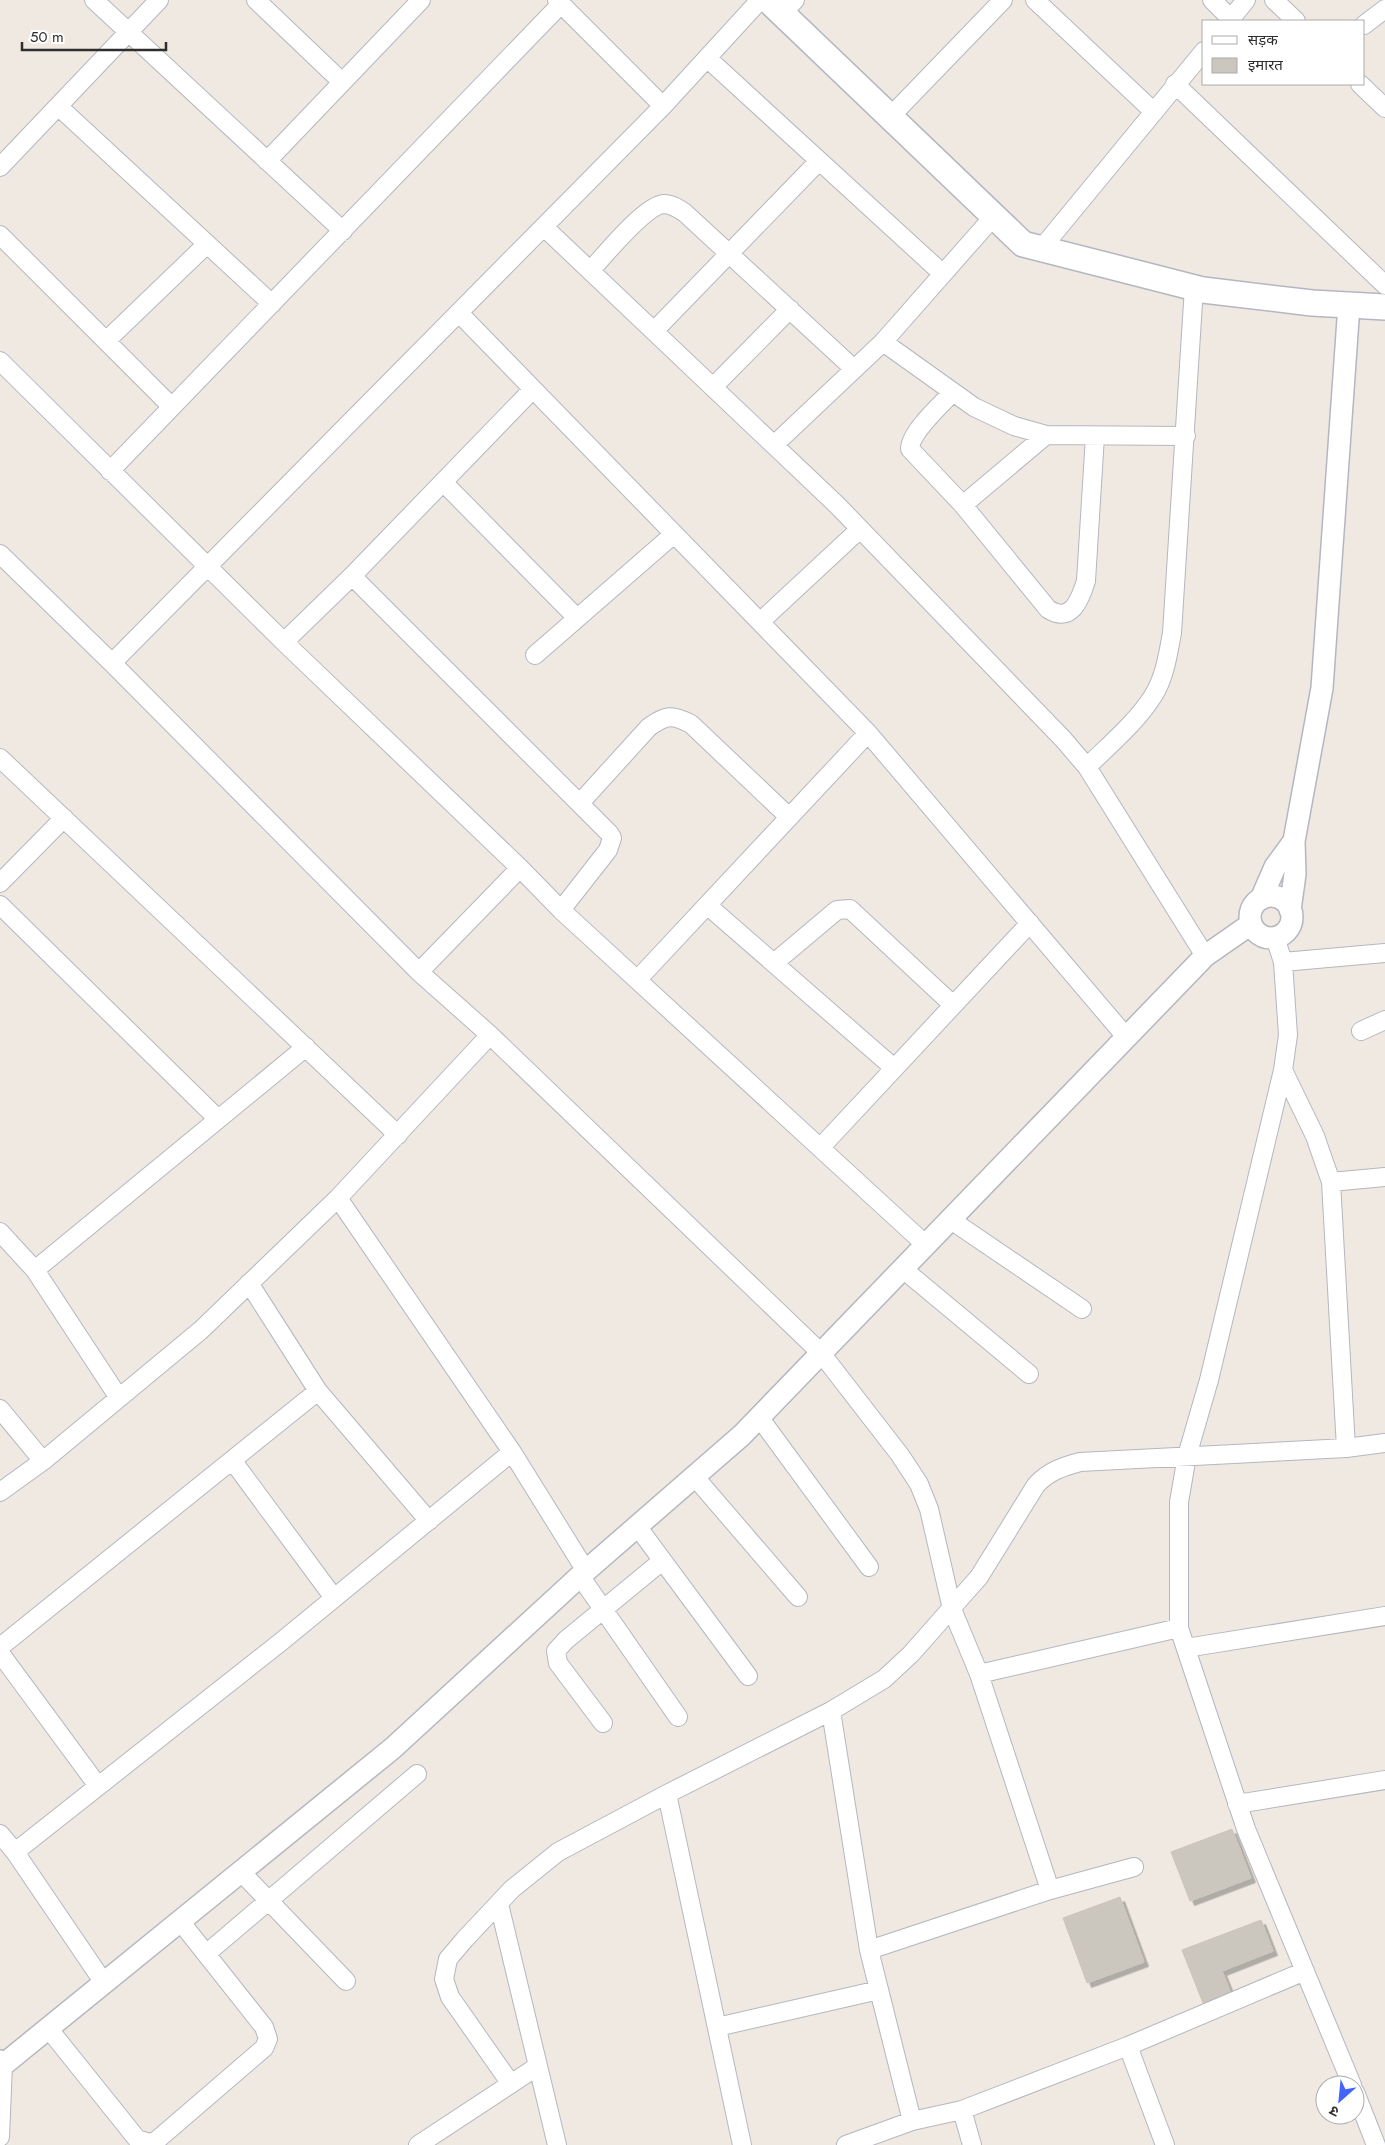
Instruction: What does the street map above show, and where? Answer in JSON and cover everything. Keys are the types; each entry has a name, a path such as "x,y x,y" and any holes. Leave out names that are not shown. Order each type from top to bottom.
{"main road":[{"path":"782,5 890,117 1023,244 1194,287 1312,303 1385,307"}],"street":[{"path":"94,0 343,230"},
{"path":"0,167 159,0"},
{"path":"256,0 342,82"},
{"path":"112,663 663,106 760,0"},
{"path":"890,117 1003,0"},
{"path":"1035,0 1154,112"},
{"path":"1212,0 1230,20 1246,0"},
{"path":"1274,0 1295,20"},
{"path":"267,161 415,2"},
{"path":"110,471 343,230 559,2 663,106"},
{"path":"1365,24 1385,9"},
{"path":"1041,249 1202,53"},
{"path":"707,58 943,274"},
{"path":"1175,84 1385,285"},
{"path":"1361,85 1385,108"},
{"path":"58,106 272,304"},
{"path":"654,331 819,161"},
{"path":"590,271 646,212 665,204 685,213 854,369"},
{"path":"774,445 883,342 994,216"},
{"path":"544,227 860,529 1062,739 1087,767 1205,956"},
{"path":"0,235 172,407"},
{"path":"106,341 207,244"},
{"path":"1087,767 1153,696 1162,677 1172,633 1194,287"},
{"path":"1290,910 1295,874 1294,841 1322,688 1349,305"},
{"path":"713,387 790,309"},
{"path":"459,313 868,733 1127,1038"},
{"path":"883,342 974,407 1014,426 1046,435 1186,436"},
{"path":"0,361 208,568 520,868 561,910 926,1245"},
{"path":"284,642 352,576 533,389"},
{"path":"953,392 917,432 910,444 910,449 963,506 1048,609 1059,614 1065,614 1078,602 1086,580 1095,436"},
{"path":"963,506 1046,435"},
{"path":"443,482 577,618"},
{"path":"760,622 860,529"},
{"path":"535,655 674,534"},
{"path":"0,554 112,663 419,972 490,1035 821,1354 900,1455 919,1484 930,1509 948,1582 952,1609 979,1674 1050,1890"},
{"path":"352,576 609,833 612,838 611,844 561,910"},
{"path":"580,803 649,728 660,719 670,717 679,718 691,724 789,817"},
{"path":"638,979 868,733"},
{"path":"0,758 398,1135"},
{"path":"0,883 64,818"},
{"path":"1261,899 1268,896 1280,898 1290,910 1292,916 1289,927 1285,932 1274,937 1263,936 1258,933 1251,924 1251,910 1261,899 1275,867 1294,841"},
{"path":"419,972 520,868"},
{"path":"0,905 218,1119"},
{"path":"707,905 894,1068"},
{"path":"774,963 838,910 850,909 953,1005"},
{"path":"820,1148 1030,923"},
{"path":"0,2137 1,2064 104,1983 393,1748 583,1573 759,1417 1205,956 1251,924"},
{"path":"1274,937 1283,962 1288,1035 1283,1070 1209,1380 1187,1456 1179,1502 1179,1628 1246,1829 1348,2075"},
{"path":"1283,962 1385,953"},
{"path":"1361,1031 1385,1020"},
{"path":"0,1492 44,1461 201,1330 338,1198 490,1035"},
{"path":"35,1270 306,1047"},
{"path":"1283,1070 1315,1136 1331,1182 1346,1448"},
{"path":"1331,1182 1385,1177"},
{"path":"338,1198 512,1452 603,1610 678,1717"},
{"path":"951,1220 1082,1309"},
{"path":"0,1232 35,1270 119,1398"},
{"path":"903,1269 1029,1374"},
{"path":"250,1283 318,1390 428,1521"},
{"path":"0,1646 318,1390"},
{"path":"0,1409 44,1461"},
{"path":"759,1417 868,1567"},
{"path":"511,2084 450,1997 444,1979 448,1959 512,1890 558,1852 667,1794 831,1712 884,1680 911,1654 979,1577 1036,1485 1046,1475 1058,1467 1080,1462 1346,1448 1385,1443"},
{"path":"15,1852 334,1598 512,1452"},
{"path":"232,1460 334,1598"},
{"path":"694,1476 798,1596"},
{"path":"637,1526 748,1676"},
{"path":"603,1723 558,1663 556,1657 559,1646 662,1561"},
{"path":"1186,1648 1385,1616"},
{"path":"979,1674 1179,1628"},
{"path":"0,1653 98,1786"},
{"path":"831,1712 869,1950 912,2120"},
{"path":"206,1954 417,1774"},
{"path":"1237,1804 1385,1780"},
{"path":"667,1794 742,2145"},
{"path":"0,1834 15,1852 104,1983"},
{"path":"869,1950 1050,1890 1134,1867"},
{"path":"241,1872 346,1981"},
{"path":"499,1904 557,2145"},
{"path":"48,2028 137,2140 150,2143 157,2140 264,2048 268,2039 264,2028 180,1921"},
{"path":"846,2145 912,2120 962,2110 1128,2046 1305,1972"},
{"path":"717,2027 879,1990"},
{"path":"1128,2046 1165,2145"},
{"path":"418,2145 538,2066"},
{"path":"962,2110 972,2145"},
{"path":"1365,2114 1379,2144"}],"building":[{"path":"1232,1829 1251,1878 1190,1901 1171,1852"},
{"path":"1120,1897 1144,1962 1087,1983 1063,1918"},
{"path":"1261,1920 1273,1951 1222,1971 1230,1991 1203,2003 1182,1950"}]}
